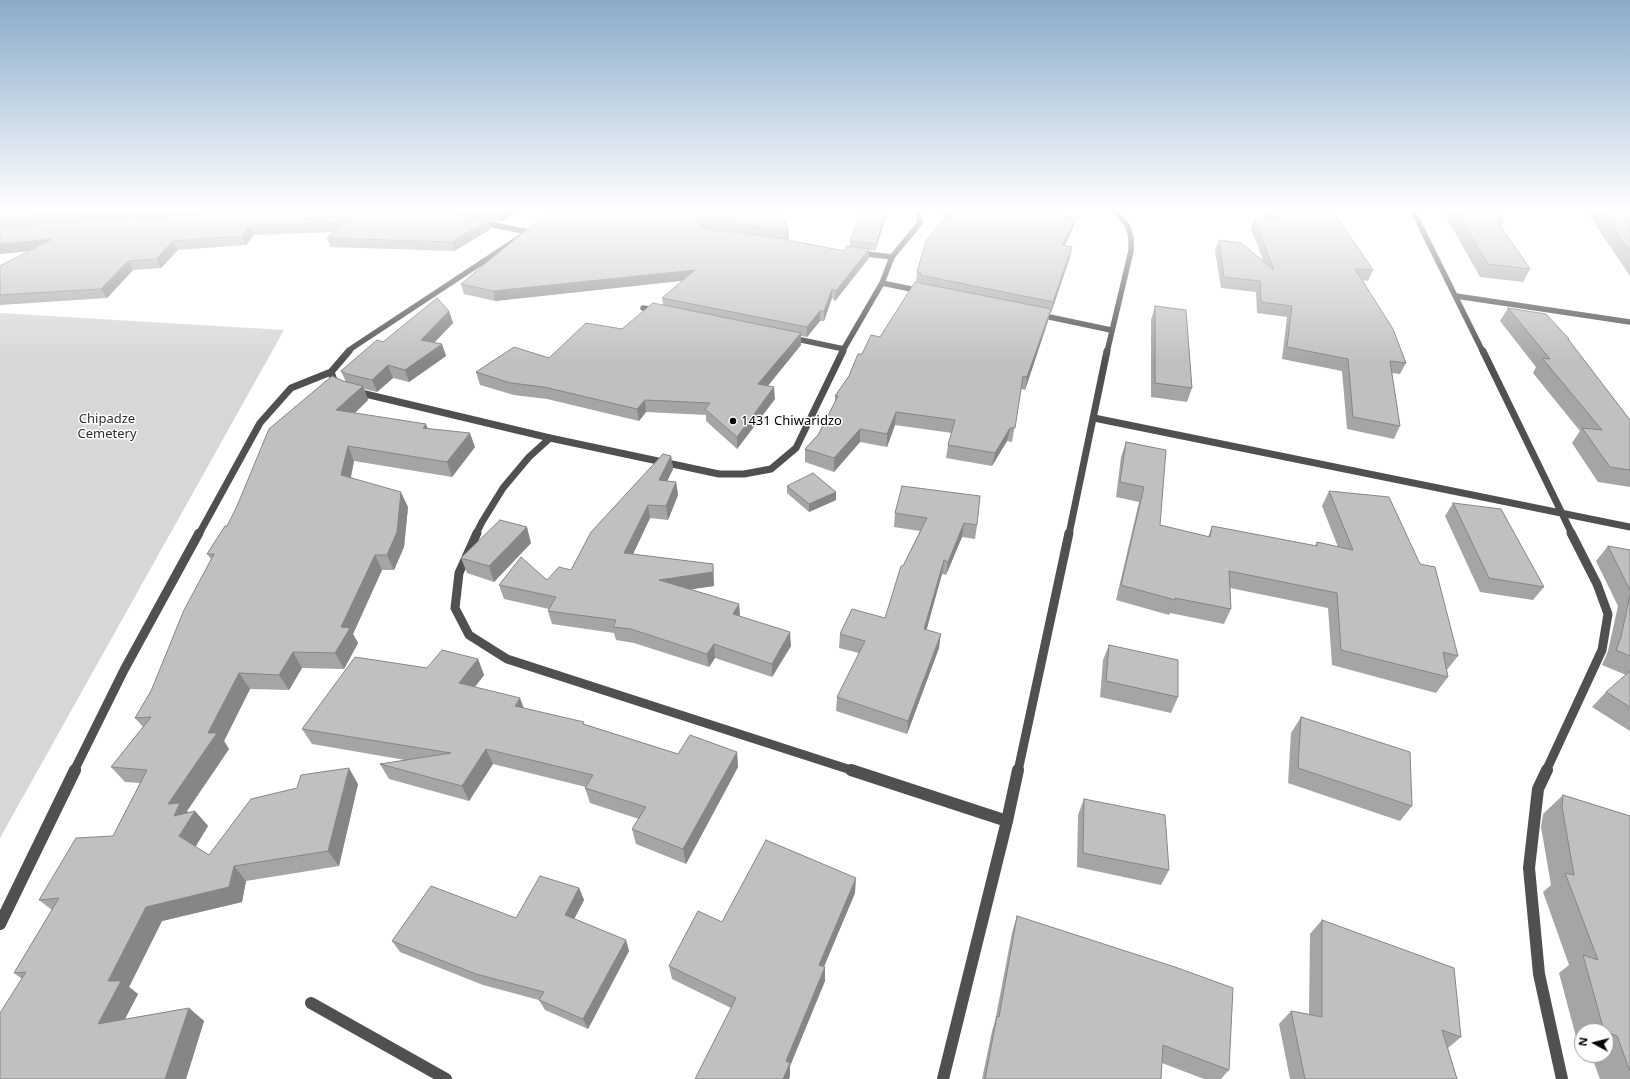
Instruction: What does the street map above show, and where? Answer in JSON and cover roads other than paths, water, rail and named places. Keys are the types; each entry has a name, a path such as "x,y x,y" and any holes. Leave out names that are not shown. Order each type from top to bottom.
{"street":[{"path":"0,924 124,670 260,423 291,388 331,372 352,348 483,261"},
{"path":"331,372 336,383 348,390 550,438 719,474 744,474 771,469 796,448 844,349 882,283 890,261"},
{"path":"943,1079 1007,821 1094,418 1111,330 1128,261"},
{"path":"1438,261 1560,514 1597,584 1608,614 1602,650 1538,789 1529,868 1538,974 1562,1079"},
{"path":"882,283 928,292"},
{"path":"1456,296 1630,322"},
{"path":"643,308 666,313"},
{"path":"1035,314 1111,330"},
{"path":"782,336 844,349"},
{"path":"1094,418 1560,514 1630,526"},
{"path":"550,438 529,457 503,488 482,522 459,573 455,608 469,635 507,659 1007,821"},
{"path":"311,1003 446,1079"}],"place":[{"name":"1431 Chiwaridzo","path":"733,421"}],"park label":[{"name":"Chipadze Cemetery","path":"107,426"}]}
